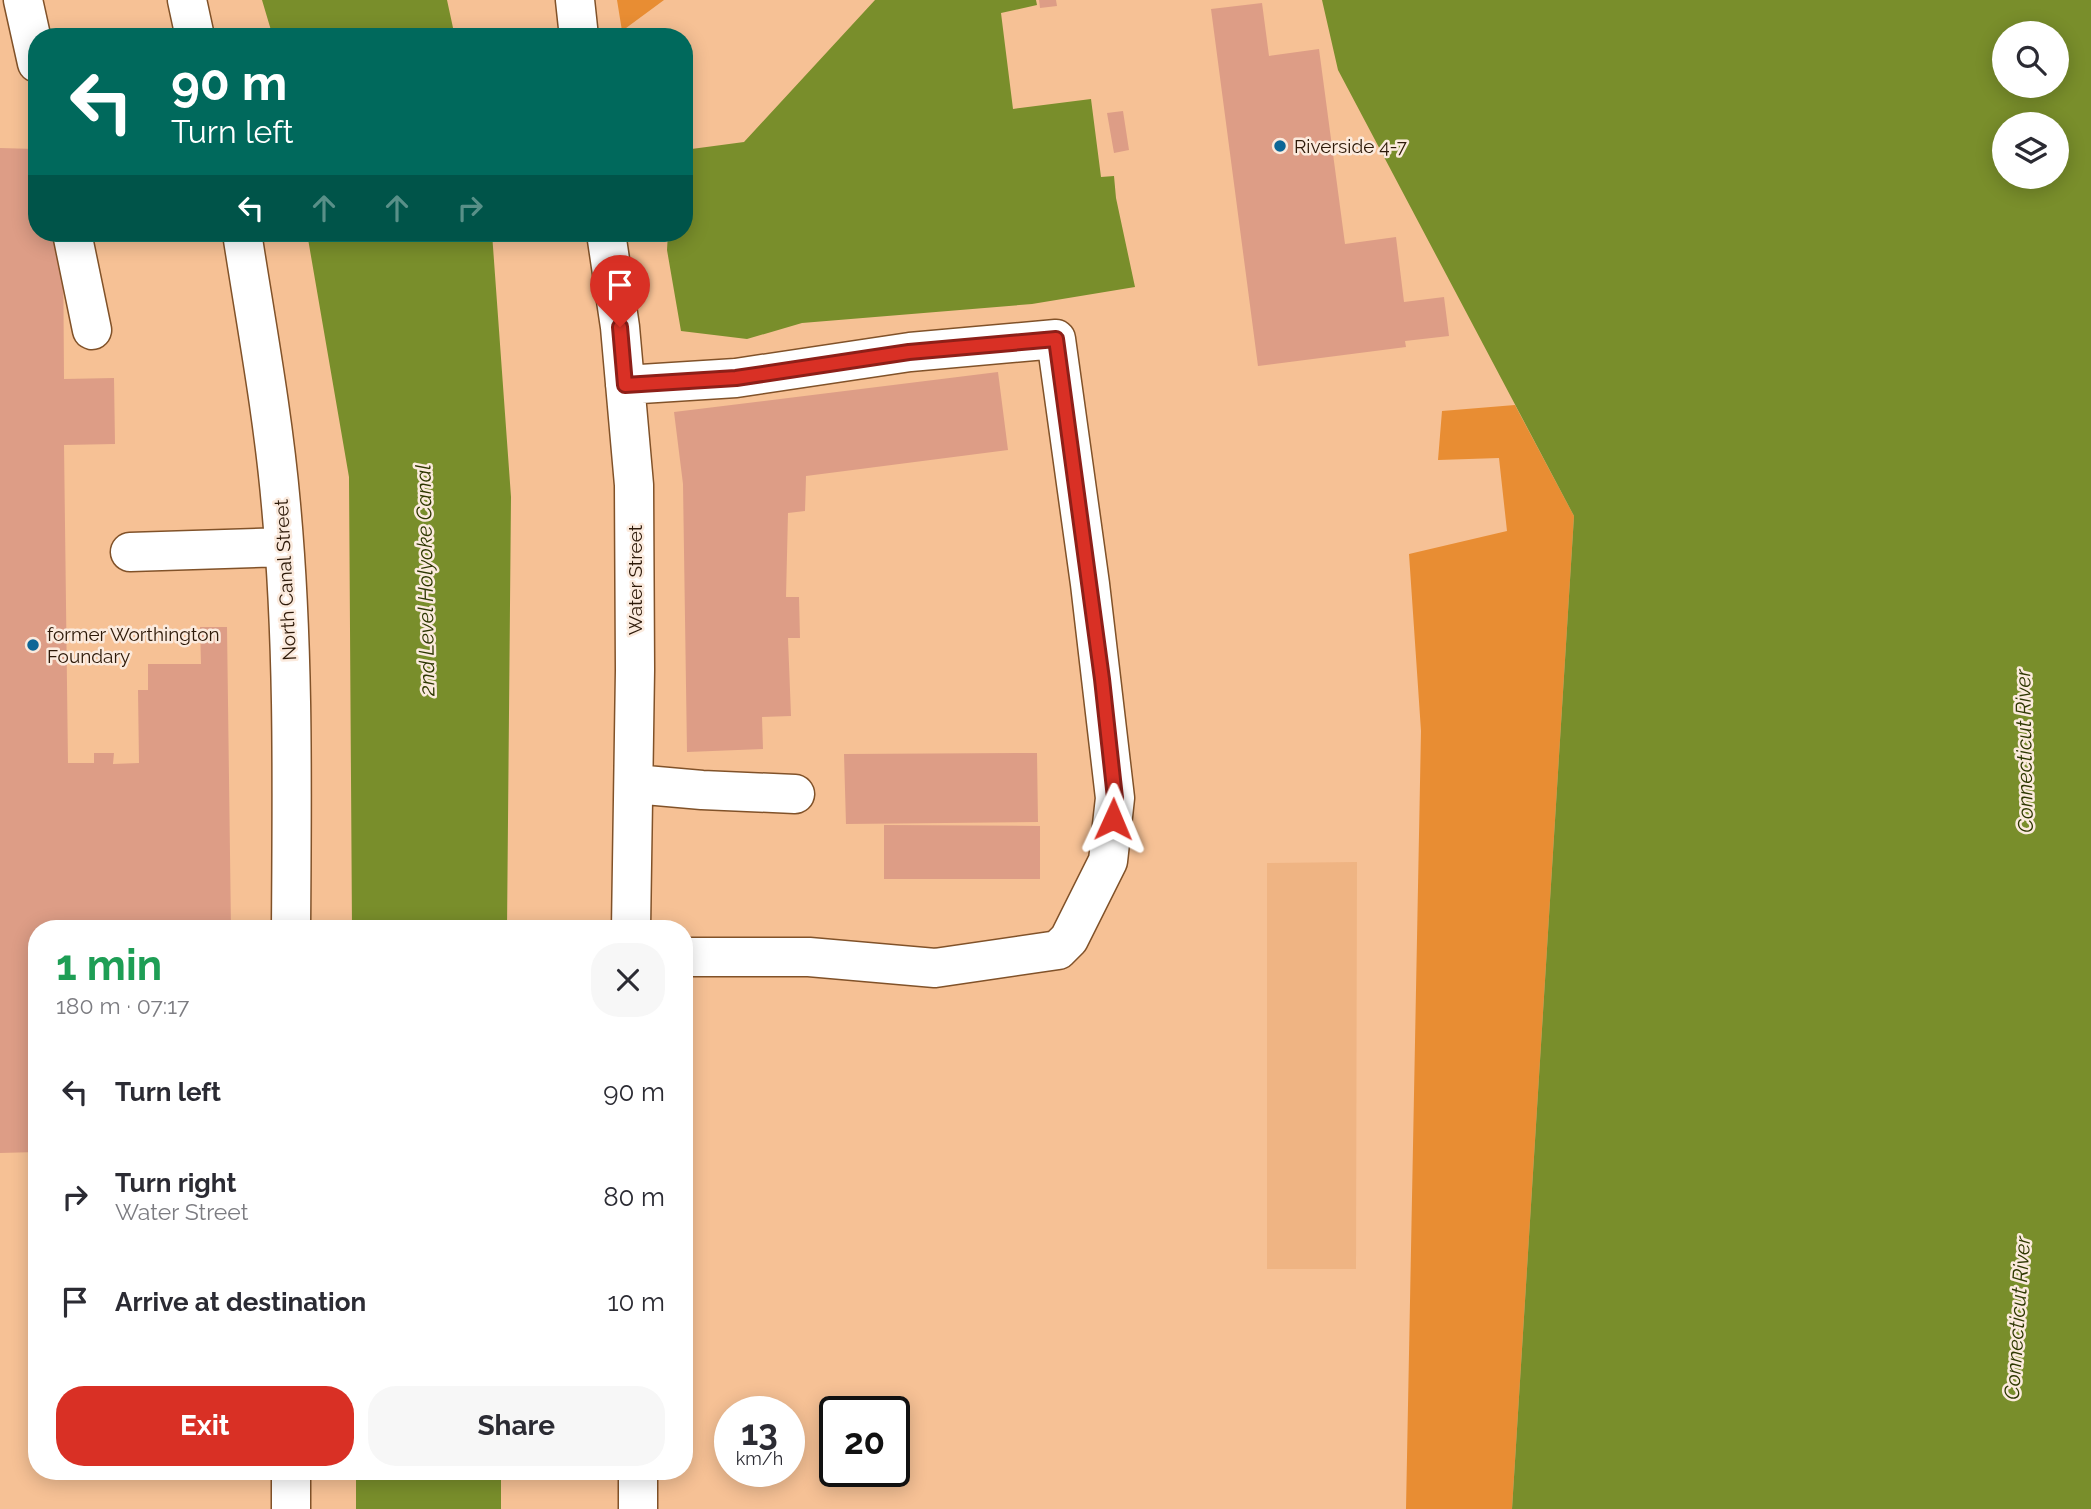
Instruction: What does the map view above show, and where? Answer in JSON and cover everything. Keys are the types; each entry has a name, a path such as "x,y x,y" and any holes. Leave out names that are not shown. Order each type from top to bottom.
{"street":[{"path":"23,0 29,28"},
{"path":"187,0 193,28"},
{"path":"575,0 578,28"},
{"path":"74,242 92,330"},
{"name":"North Canal Street","path":"243,242 266,387 284,547 290,663 291,920"},
{"name":"Water Street","path":"607,242 620,327 634,485 631,920"},
{"path":"625,385 736,378 909,352 1056,339 1113,775 1115,798 1108,860 1069,939 1058,950 935,968 808,957 693,957"},
{"path":"130,552 284,547"},
{"path":"634,784 794,794"},
{"path":"291,1480 291,1509"},
{"path":"638,1480 638,1509"}],"shaded area":[{"path":"617,0 664,0 626,28 622,28"},
{"path":"1515,405 1574,516 1512,1509 1406,1509 1421,731 1409,554 1507,531 1499,458 1438,460 1442,411"},
{"path":"1357,862 1356,1269 1267,1269 1267,863"}],"water":[{"path":"262,0 447,0 453,28 270,28"},
{"path":"875,0 1036,0 1037,5 1001,13 1013,109 1091,99 1101,177 1114,176 1116,198 1135,287 1032,304 802,323 747,339 681,331 667,242 693,242 693,149 744,142"},
{"name":"Connecticut River","path":"1322,0 2091,0 2091,1509 1512,1509 1574,516 1338,70"},
{"name":"2nd Level Holyoke Canal","path":"309,242 493,242 511,497 507,920 352,920 349,477"},
{"path":"356,1480 501,1480 501,1509 356,1509"}],"building":[{"path":"1039,0 1056,0 1057,6 1040,8"},
{"name":"Riverside 4-7","path":"1262,3 1269,56 1319,49 1345,244 1396,237 1404,302 1444,297 1449,336 1405,341 1406,347 1258,366 1211,9"},
{"path":"1123,111 1129,150 1114,153 1107,113"},
{"name":"former Worthington Foundary","path":"0,148 28,149 28,242 63,242 64,379 114,378 115,444 64,445 68,763 94,763 94,753 114,753 113,764 139,763 138,690 148,690 148,664 201,664 200,627 227,627 231,920 28,920 28,1152 0,1153"},
{"path":"998,372 1008,450 806,476 805,511 788,513 786,597 799,597 800,638 788,638 791,716 762,717 763,749 687,752 683,484 674,412"},
{"path":"1037,753 1038,822 846,824 844,754"},
{"path":"884,825 1040,826 1040,879 884,879"}],"place":[{"name":"Riverside 4-7","path":"1280,146"},
{"name":"former Worthington Foundary","path":"33,645"}],"route":[{"path":"620,327 625,385 736,378 909,352 1056,339 1102,679 1115,798 1113,819"}]}
